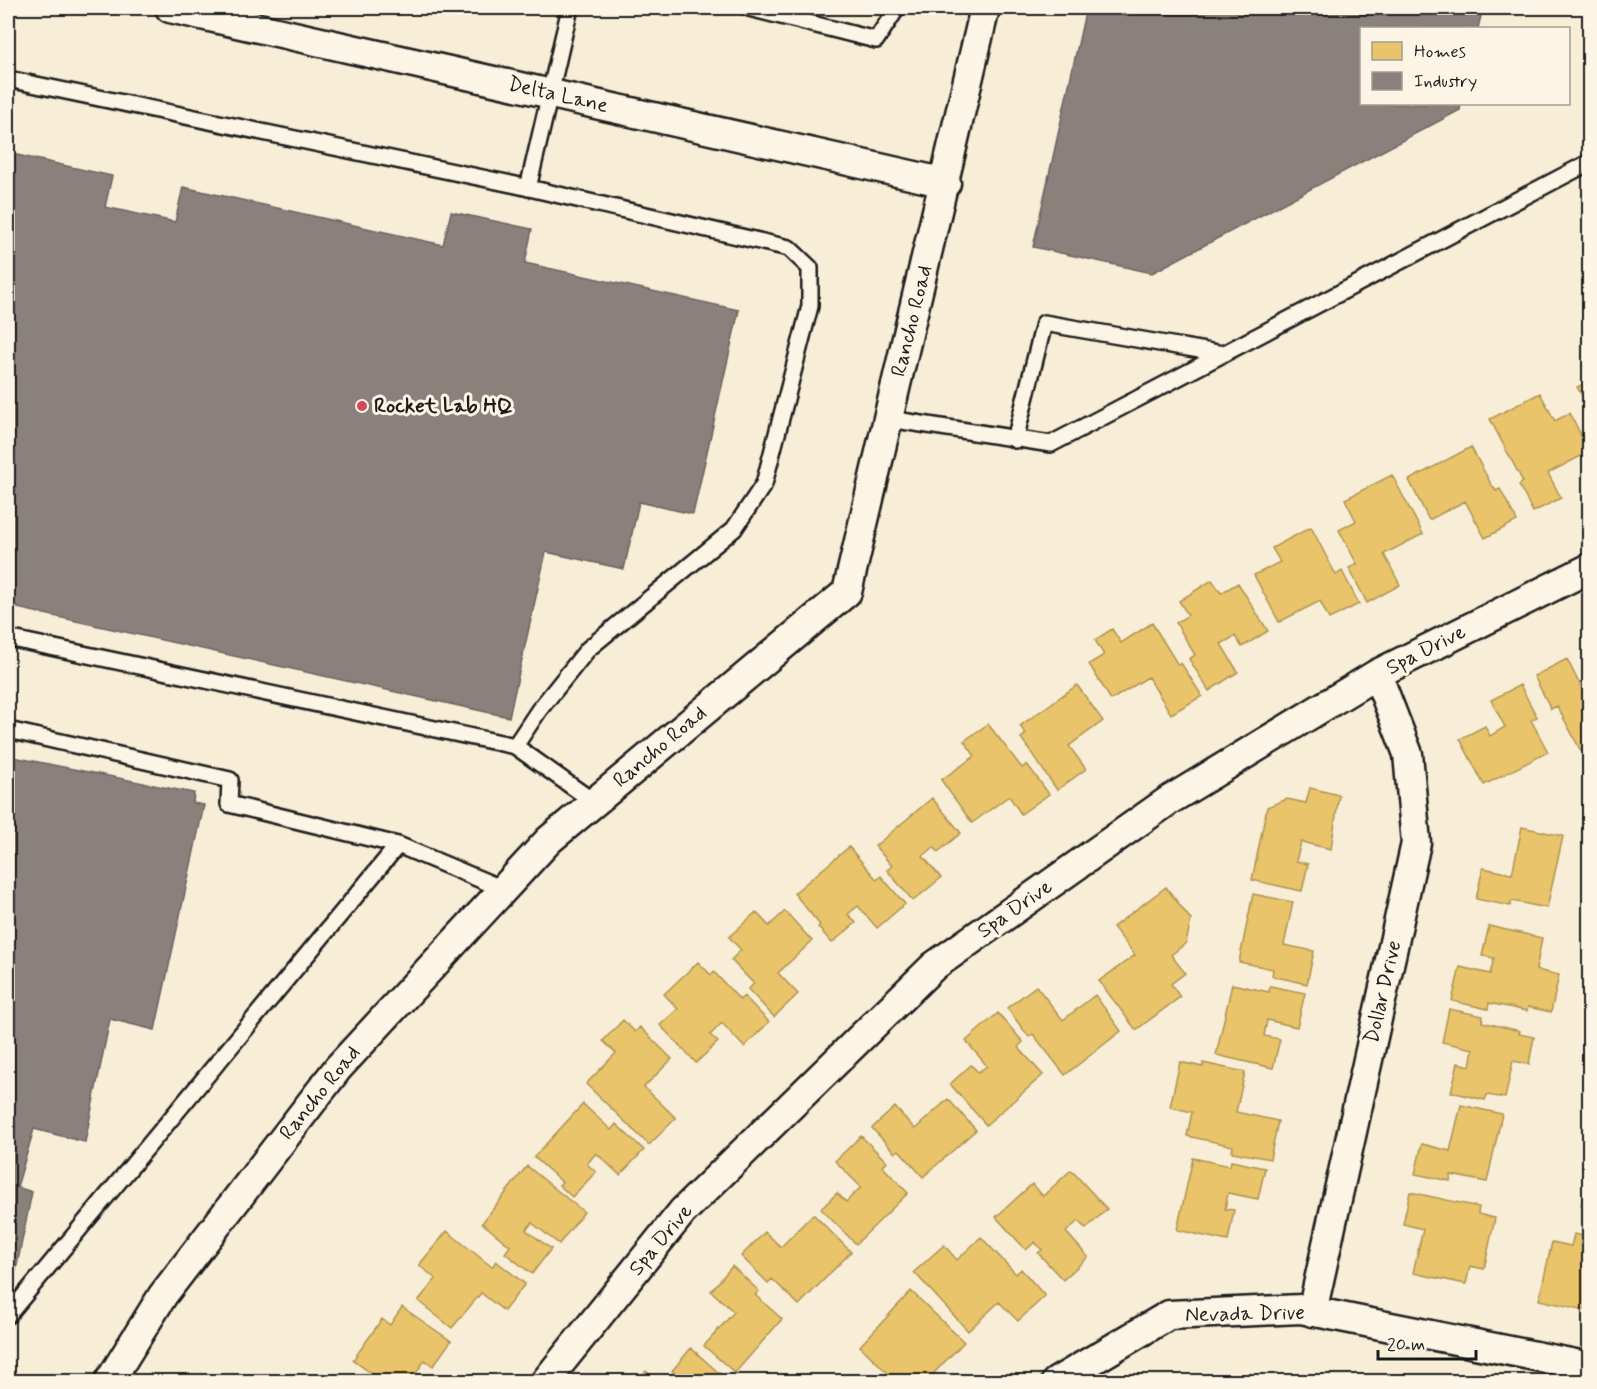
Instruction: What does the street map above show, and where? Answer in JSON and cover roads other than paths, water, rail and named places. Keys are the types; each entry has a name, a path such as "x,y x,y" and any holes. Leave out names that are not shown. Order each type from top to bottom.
{"street":[{"name":"Delta Lane","path":"170,8 946,183"},
{"name":"Rancho Road","path":"108,1382 163,1295 338,1068 503,889 549,840 847,592 986,8"},
{"name":"Spa Drive","path":"545,1382 683,1211 934,966 1168,801 1377,674 1590,568"},
{"name":"Dollar Drive","path":"1312,1312 1416,843 1408,754 1377,674"},
{"name":"Nevada Drive","path":"1056,1382 1169,1315 1300,1309 1590,1367"}],"lane":[{"path":"528,188 570,8"},
{"path":"749,8 876,39 897,8"},
{"path":"8,79 528,188 789,248 810,268 810,306 764,484 734,529 588,649 539,710 515,746"},
{"path":"889,419 1051,444 1590,162"},
{"path":"1016,440 1044,323 1222,354"},
{"path":"8,638 515,746 594,802"},
{"path":"8,730 230,780 229,804 398,845 503,889"},
{"path":"8,1315 398,845"}],"place":[{"name":"Rocket Lab HQ","path":"362,406"}]}
